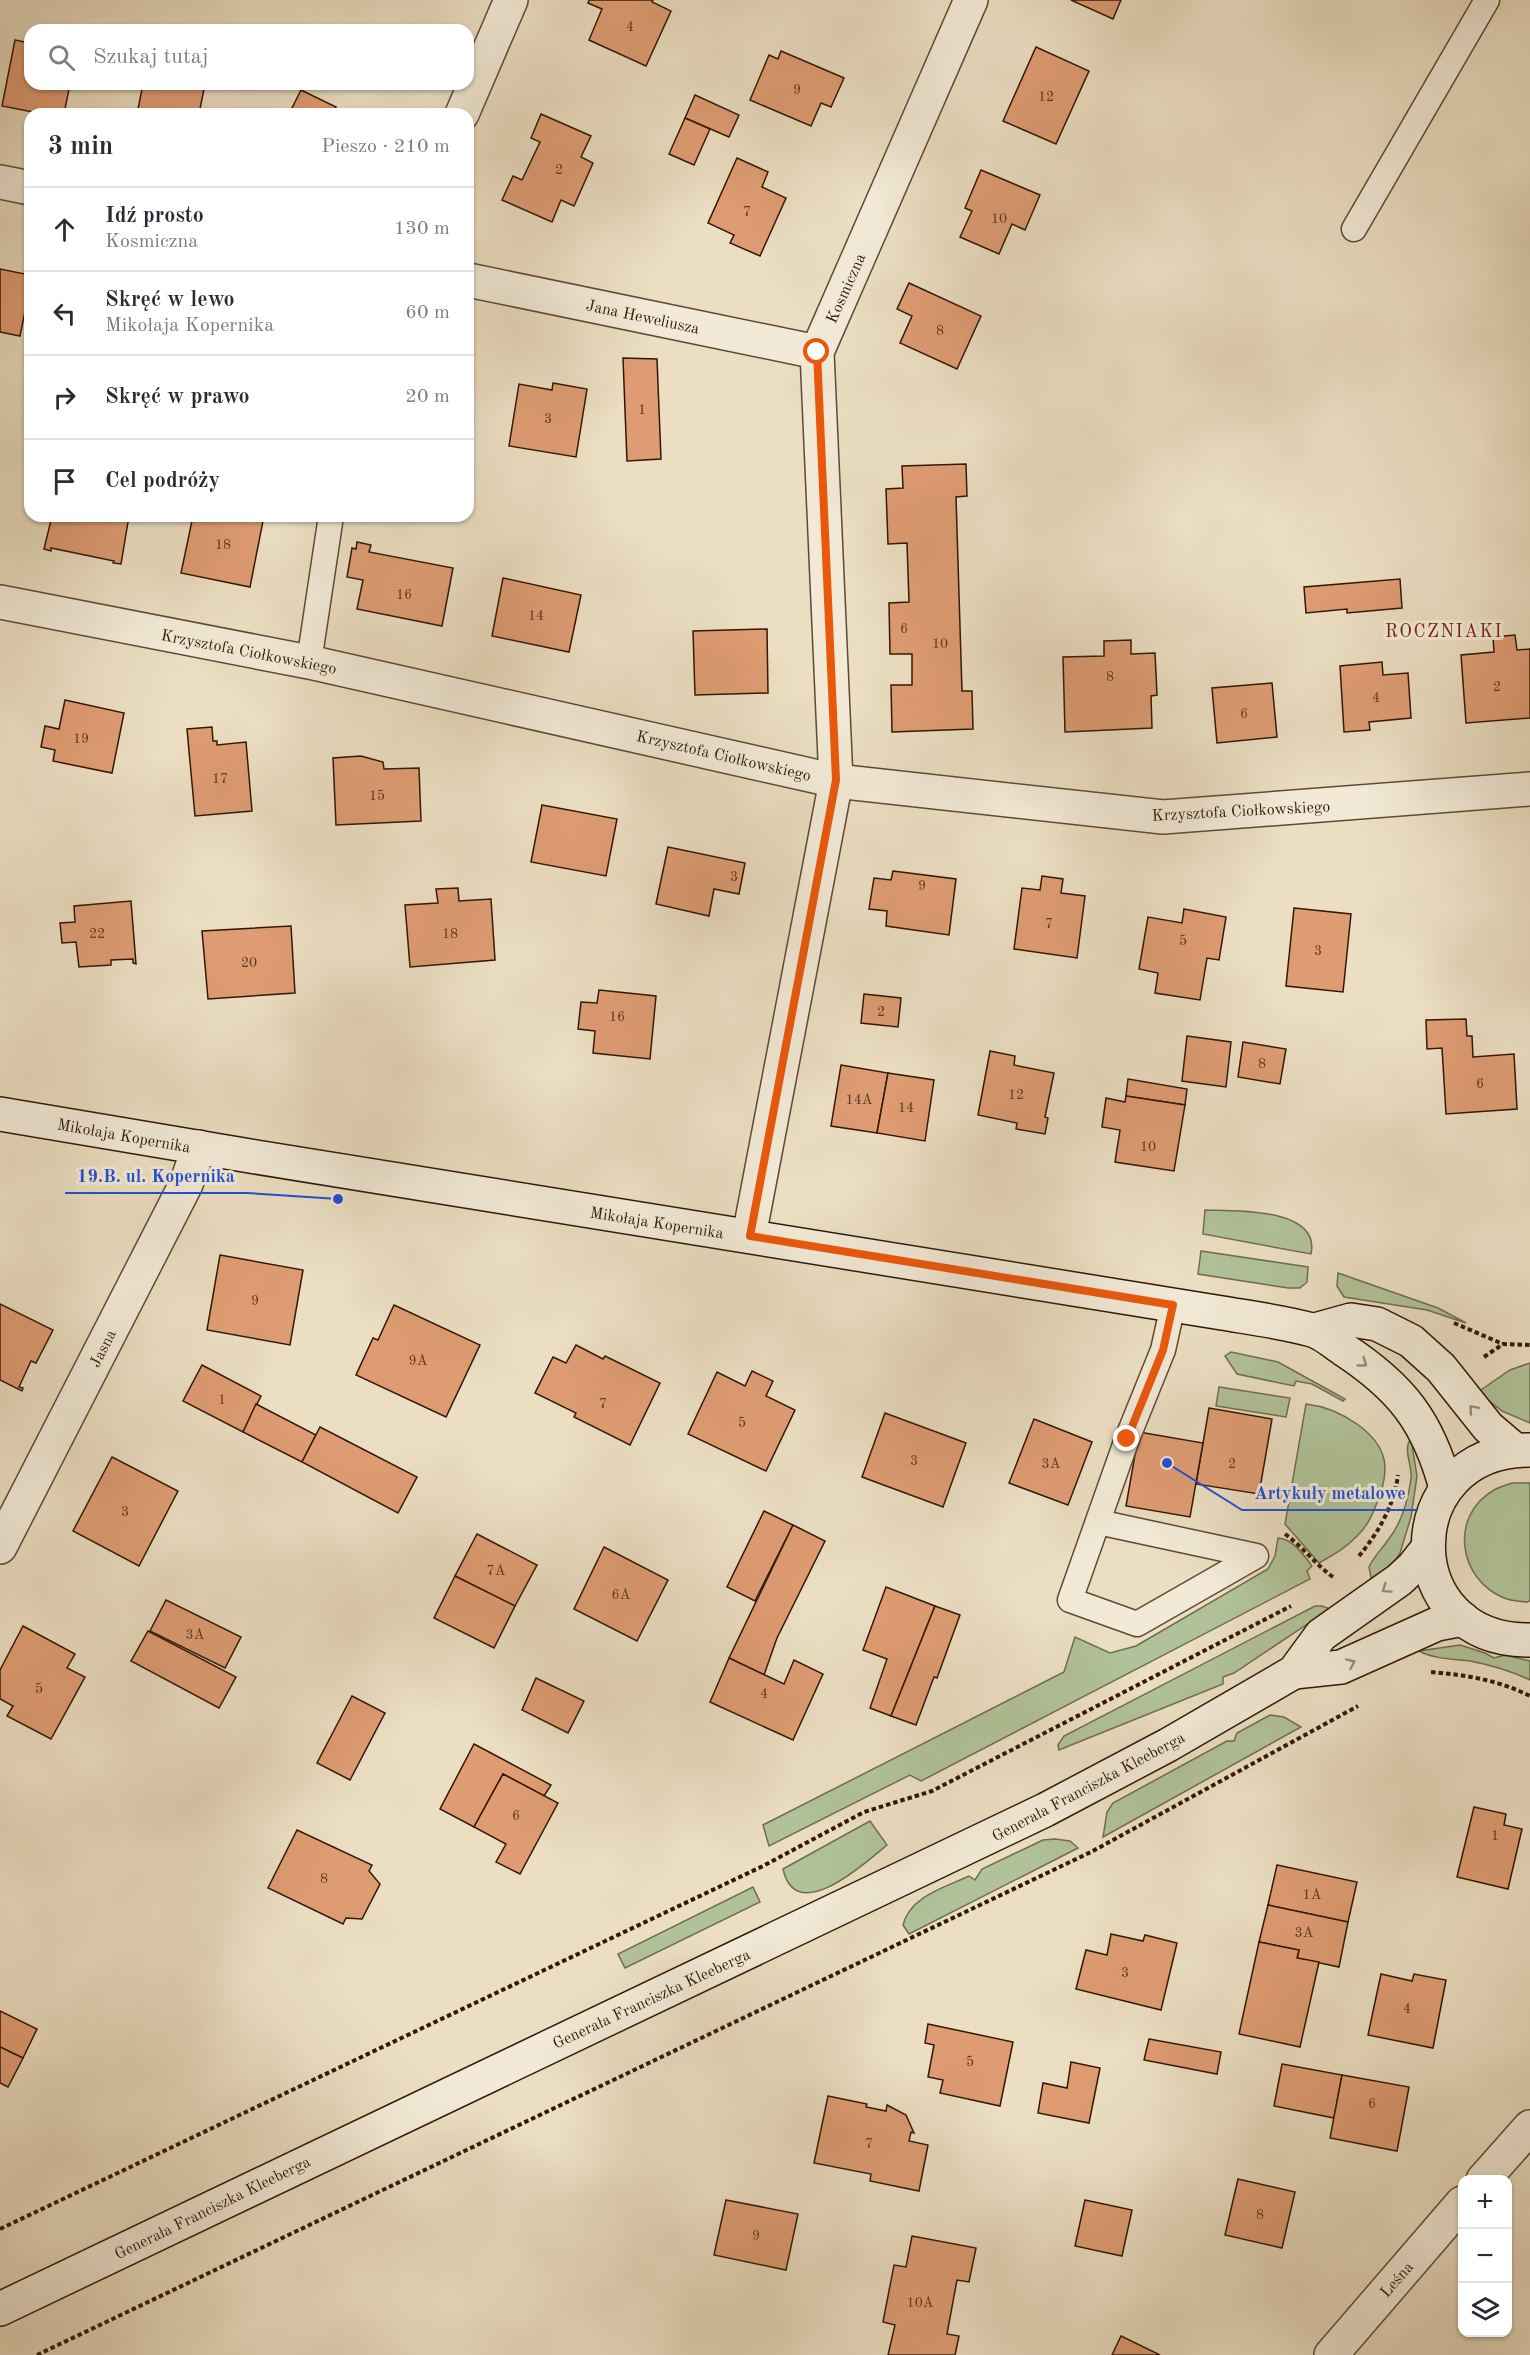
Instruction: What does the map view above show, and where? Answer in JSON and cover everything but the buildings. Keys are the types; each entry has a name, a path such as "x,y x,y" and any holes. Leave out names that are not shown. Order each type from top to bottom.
{"street":[{"path":"474,86 511,0"},
{"name":"Kosmiczna","path":"750,1236 836,780 817,352 971,0"},
{"path":"465,108 472,90"},
{"path":"0,182 24,187"},
{"name":"Jana Heweliusza","path":"474,281 817,352"},
{"name":"Krzysztofa Ciołkowskiego","path":"0,602 309,662 836,780 1162,817 1530,789"},
{"name":"Mikołaja Kopernika","path":"0,1114 1315,1330 1363,1362 1402,1396 1412,1409 1435,1452 1446,1488"},
{"name":"Jasna","path":"0,1547 186,1184 199,1148"},
{"name":"Mikołaja Kopernika","path":"1315,1330 1351,1320 1377,1324 1411,1341 1440,1368 1488,1427 1522,1450"},
{"path":"1522,1450 1489,1456 1466,1469 1446,1488 1432,1516 1428,1548 1437,1587 1462,1619 1482,1631 1505,1638 1530,1640"},
{"name":"Generała Franciszka Kleeberga","path":"0,2309 1034,1815 1168,1745 1294,1672 1321,1635 1399,1580 1428,1548"},
{"name":"Generała Franciszka Kleeberga","path":"1294,1672 1341,1667 1446,1620 1462,1619"},
{"path":"1487,2175 1530,2127"},
{"name":"Leśna","path":"1331,2355 1458,2208"}],"lane":[{"path":"1354,229 1487,0"},
{"path":"309,662 330,522"},
{"path":"1098,1522 1256,1556 1137,1624 1070,1600 1127,1439 1163,1350 1173,1305"}],"path":[{"path":"1479,1361 1503,1344 1530,1345"},
{"path":"1357,1558 1379,1529 1388,1512 1399,1472"},
{"path":"1296,1542 1316,1565 1328,1573"},
{"path":"0,2229 763,1866 864,1812 932,1791 1297,1602"},
{"path":"1422,1671 1473,1676 1499,1683 1530,1696"},
{"path":"37,2355 1091,1852 1363,1702"}],"green space":[{"path":"1205,1210 1254,1212 1290,1220 1303,1227 1311,1239 1311,1254 1203,1234"},
{"path":"1201,1251 1308,1267 1307,1282 1300,1288 1288,1288 1198,1274"},
{"path":"1338,1273 1438,1308 1466,1323 1427,1310 1344,1297 1337,1286"},
{"path":"1231,1352 1278,1362 1345,1399 1343,1401 1312,1384 1296,1381 1294,1386 1237,1374 1225,1356"},
{"path":"1530,1363 1530,1423 1502,1411 1478,1392 1510,1370"},
{"path":"1219,1387 1290,1398 1286,1417 1216,1406"},
{"path":"1306,1404 1339,1413 1368,1433 1376,1441 1381,1451 1385,1470 1381,1492 1366,1526 1348,1544 1319,1563 1285,1524"},
{"path":"1411,1439 1417,1476 1411,1517 1400,1553 1393,1564 1372,1583 1369,1567 1393,1534 1406,1503 1411,1479 1407,1447"},
{"path":"1512,1483 1530,1483 1530,1601 1527,1602 1507,1599 1489,1589 1477,1577 1469,1562 1465,1547 1465,1531 1470,1515 1480,1501 1494,1490"},
{"path":"1278,1538 1289,1541 1298,1548 1312,1566 1307,1571 1310,1579 921,1781 910,1775 769,1846 763,1825 1064,1672 1075,1637 1110,1653 1136,1646 1268,1569 1275,1556"},
{"path":"1315,1606 1330,1609 1234,1673 1223,1677 1223,1684 1059,1750 1058,1745 1064,1736"},
{"path":"1460,1645 1494,1658 1505,1655 1530,1661 1530,1680 1486,1664 1437,1657 1419,1651"},
{"path":"1270,1715 1284,1717 1301,1727 1103,1837 1107,1812 1113,1803 1227,1741 1234,1741 1237,1733"},
{"path":"870,1821 887,1845 832,1886 816,1892 802,1892 790,1885 783,1869"},
{"path":"1043,1840 1070,1841 1078,1848 909,1934 903,1925 913,1907 930,1894 969,1876 975,1880 982,1869"},
{"path":"753,1887 760,1902 625,1968 618,1954"}],"place":[{"name":"19.B. ul. Kopernika","path":"338,1199"},
{"name":"Artykuły metalowe","path":"1167,1463"}],"district":[{"name":"ROCZNIAKI","path":"1444,631"}],"route":[{"path":"817,352 836,780 750,1236 1173,1305 1163,1350 1127,1439"}]}
